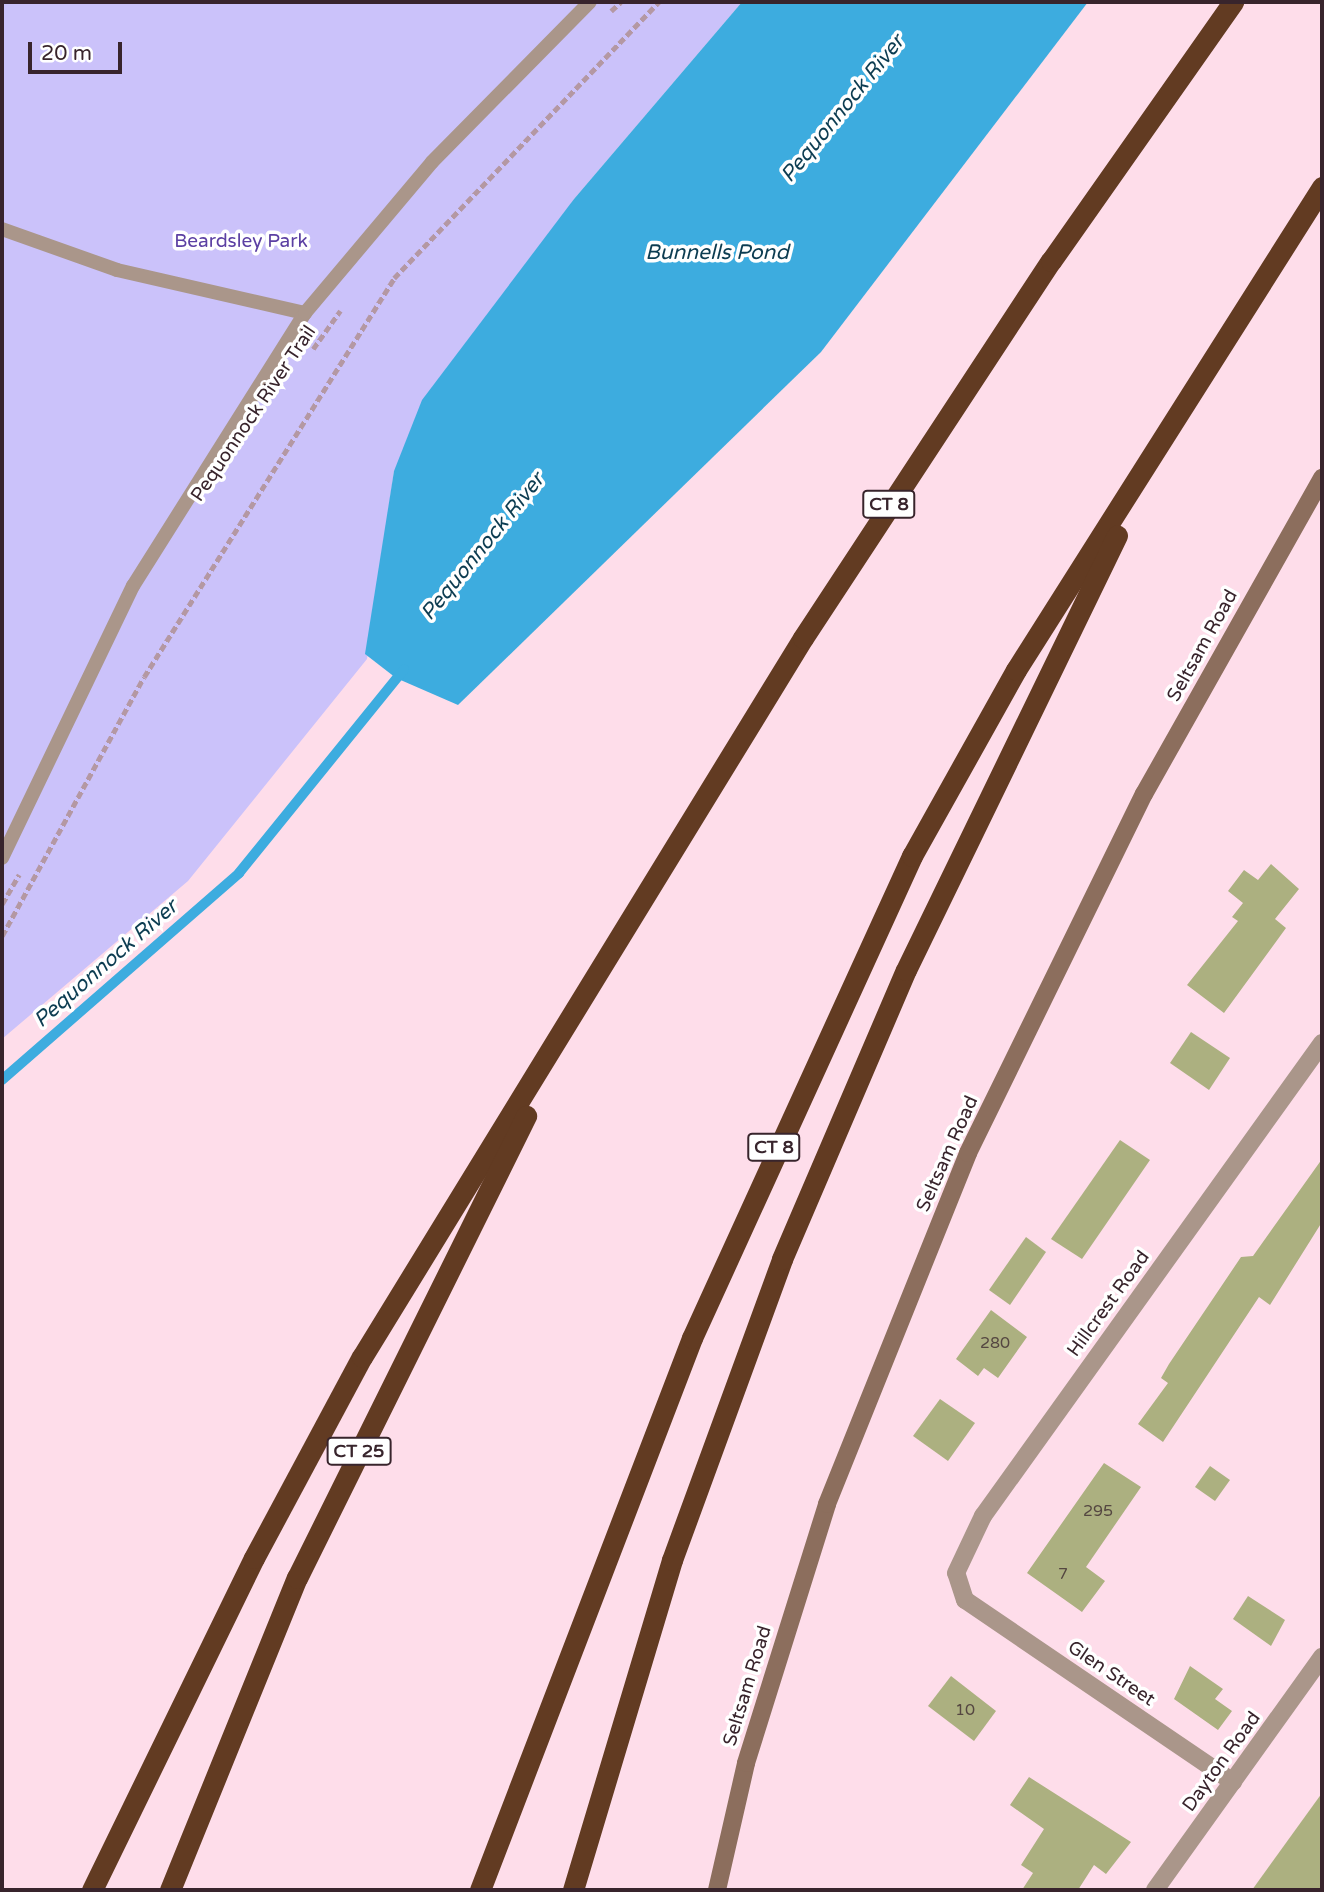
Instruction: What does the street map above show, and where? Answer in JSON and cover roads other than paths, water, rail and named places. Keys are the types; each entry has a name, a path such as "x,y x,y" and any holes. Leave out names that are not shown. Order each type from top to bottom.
{"highway":[{"name":"CT 8","path":"92,1890 304,1460 421,1259 572,1023 744,733 926,447 1233,2"},
{"name":"CT 8","path":"480,1890 611,1535 821,1046 962,762 1322,187"},
{"path":"573,1890 672,1560 792,1235 929,922 1159,448"},
{"name":"CT 25","path":"170,1890 298,1578 572,1023"}],"main road":[{"name":"Seltsam Road","path":"717,1890 747,1763 827,1504 968,1153 1144,794 1322,478"}],"street":[{"name":"Hillcrest Road","path":"965,1600 956,1573 984,1516 1322,1043"},
{"name":"Glen Street","path":"965,1600 1233,1782"},
{"name":"Dayton Road","path":"1155,1890 1322,1657"}],"lane":[{"path":"2,858 133,586 305,313 432,162 590,2"},
{"path":"2,229 117,270 305,313"}],"water":[{"name":"Bunnells Pond","path":"742,2 1088,2 821,352 458,705 396,678 365,654 394,471 422,400 574,199"}],"waterway":[{"name":"Pequonnock River","path":"2,1080 239,873 404,669"}],"park label":[{"name":"Beardsley Park","path":"241,242"}]}
